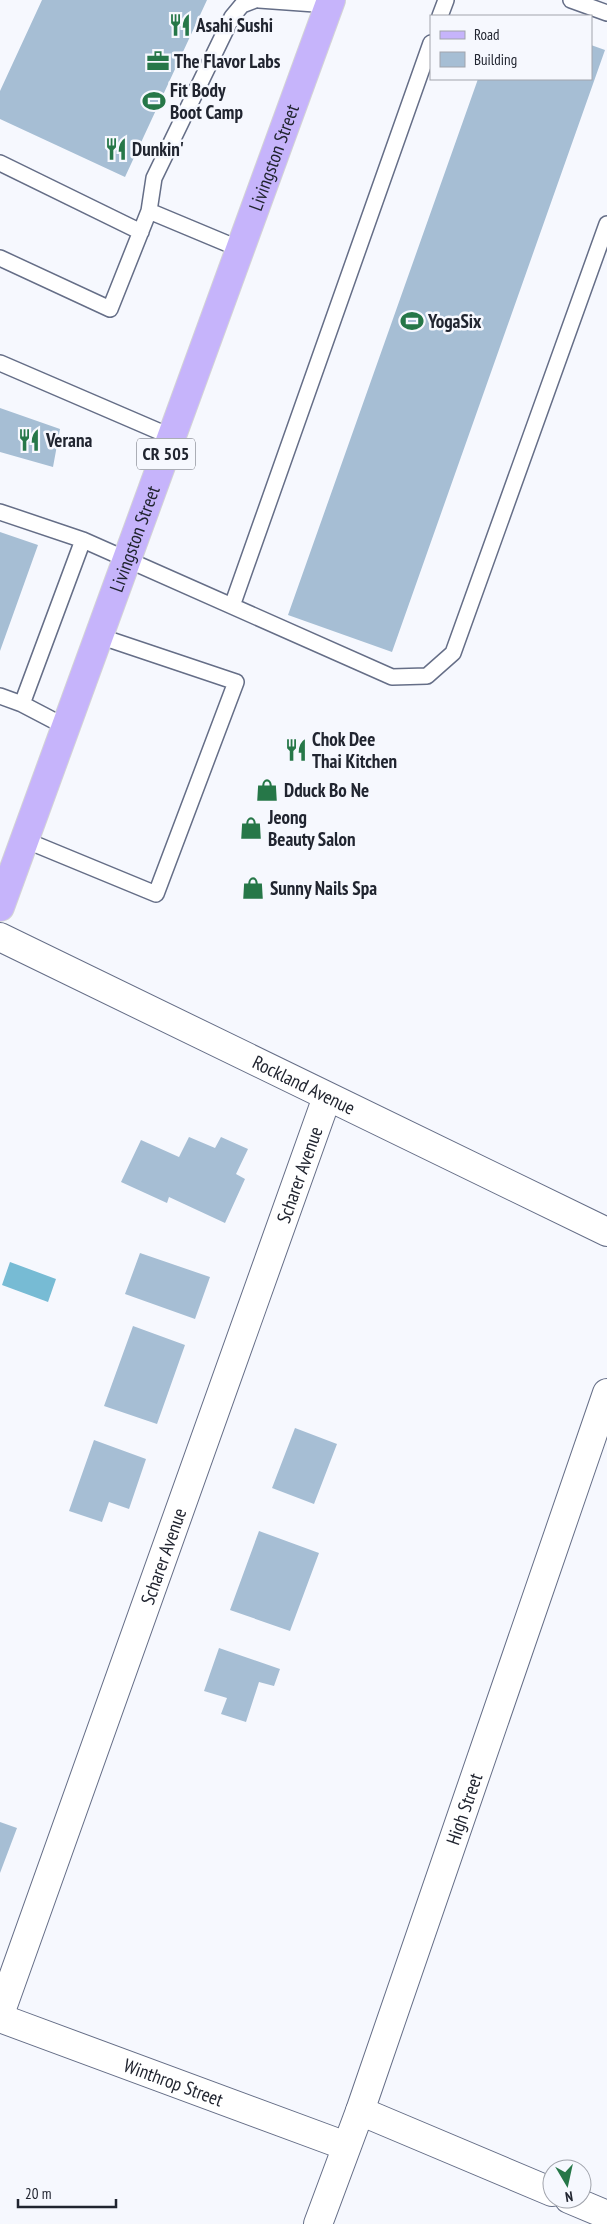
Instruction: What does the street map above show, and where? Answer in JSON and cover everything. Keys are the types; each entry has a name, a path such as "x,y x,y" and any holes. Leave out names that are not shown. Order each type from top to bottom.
{"main road":[{"name":"Livingston Street","path":"0,907 330,2"}],"street":[{"name":"Rockland Avenue","path":"0,937 607,1232"},
{"name":"Scharer Avenue","path":"0,2016 327,1097"},
{"name":"High Street","path":"318,2224 360,2111 607,1393"},
{"name":"Winthrop Street","path":"0,2016 346,2146"},
{"path":"360,2111 542,2188"},
{"path":"592,2209 607,2215"}],"lane":[{"path":"0,258 110,309 149,211 154,178 232,17 242,5 257,0 330,2"},
{"path":"440,15 446,0"},
{"path":"571,0 607,13"},
{"path":"232,606 430,45"},
{"path":"0,163 141,232"},
{"path":"149,211 240,249"},
{"path":"0,512 83,540 392,677 427,676 453,653 607,224"},
{"path":"0,363 172,436"},
{"path":"22,704 83,540"},
{"path":"25,840 156,894 236,682 99,636"},
{"path":"0,696 22,704 66,727"},
{"path":"0,708 22,704"}],"water":[{"path":"10,1262 56,1279 48,1302 2,1285"}],"building":[{"path":"42,0 207,0 125,177 0,119 0,91"},
{"path":"592,45 605,50 392,652 288,615 478,80 592,80"},
{"name":"Verana","path":"0,408 60,429 53,467 0,452"},
{"path":"0,532 38,545 0,651"},
{"path":"189,1137 215,1148 221,1137 248,1149 236,1174 245,1179 225,1223 169,1197 167,1203 121,1182 141,1140 179,1157"},
{"path":"140,1253 210,1277 195,1319 125,1294"},
{"path":"133,1326 185,1345 157,1424 104,1406"},
{"path":"295,1428 337,1444 314,1504 272,1488"},
{"path":"94,1440 146,1459 129,1509 109,1502 102,1522 69,1511"},
{"path":"259,1531 319,1553 290,1631 230,1610"},
{"path":"219,1648 280,1669 274,1686 259,1682 246,1722 221,1714 227,1698 204,1691"},
{"path":"0,1822 17,1828 0,1873"}],"place":[{"name":"Asahi Sushi","path":"180,25"},
{"name":"The Flavor Labs","path":"158,61"},
{"name":"Fit Body Boot Camp","path":"154,101"},
{"name":"Dunkin'","path":"116,149"},
{"name":"YogaSix","path":"412,321"},
{"name":"Verana","path":"29,440"},
{"name":"Chok Dee Thai Kitchen","path":"296,750"},
{"name":"Dduck Bo Ne","path":"267,790"},
{"name":"Jeong Beauty Salon","path":"251,828"},
{"name":"Sunny Nails Spa","path":"253,888"}]}
